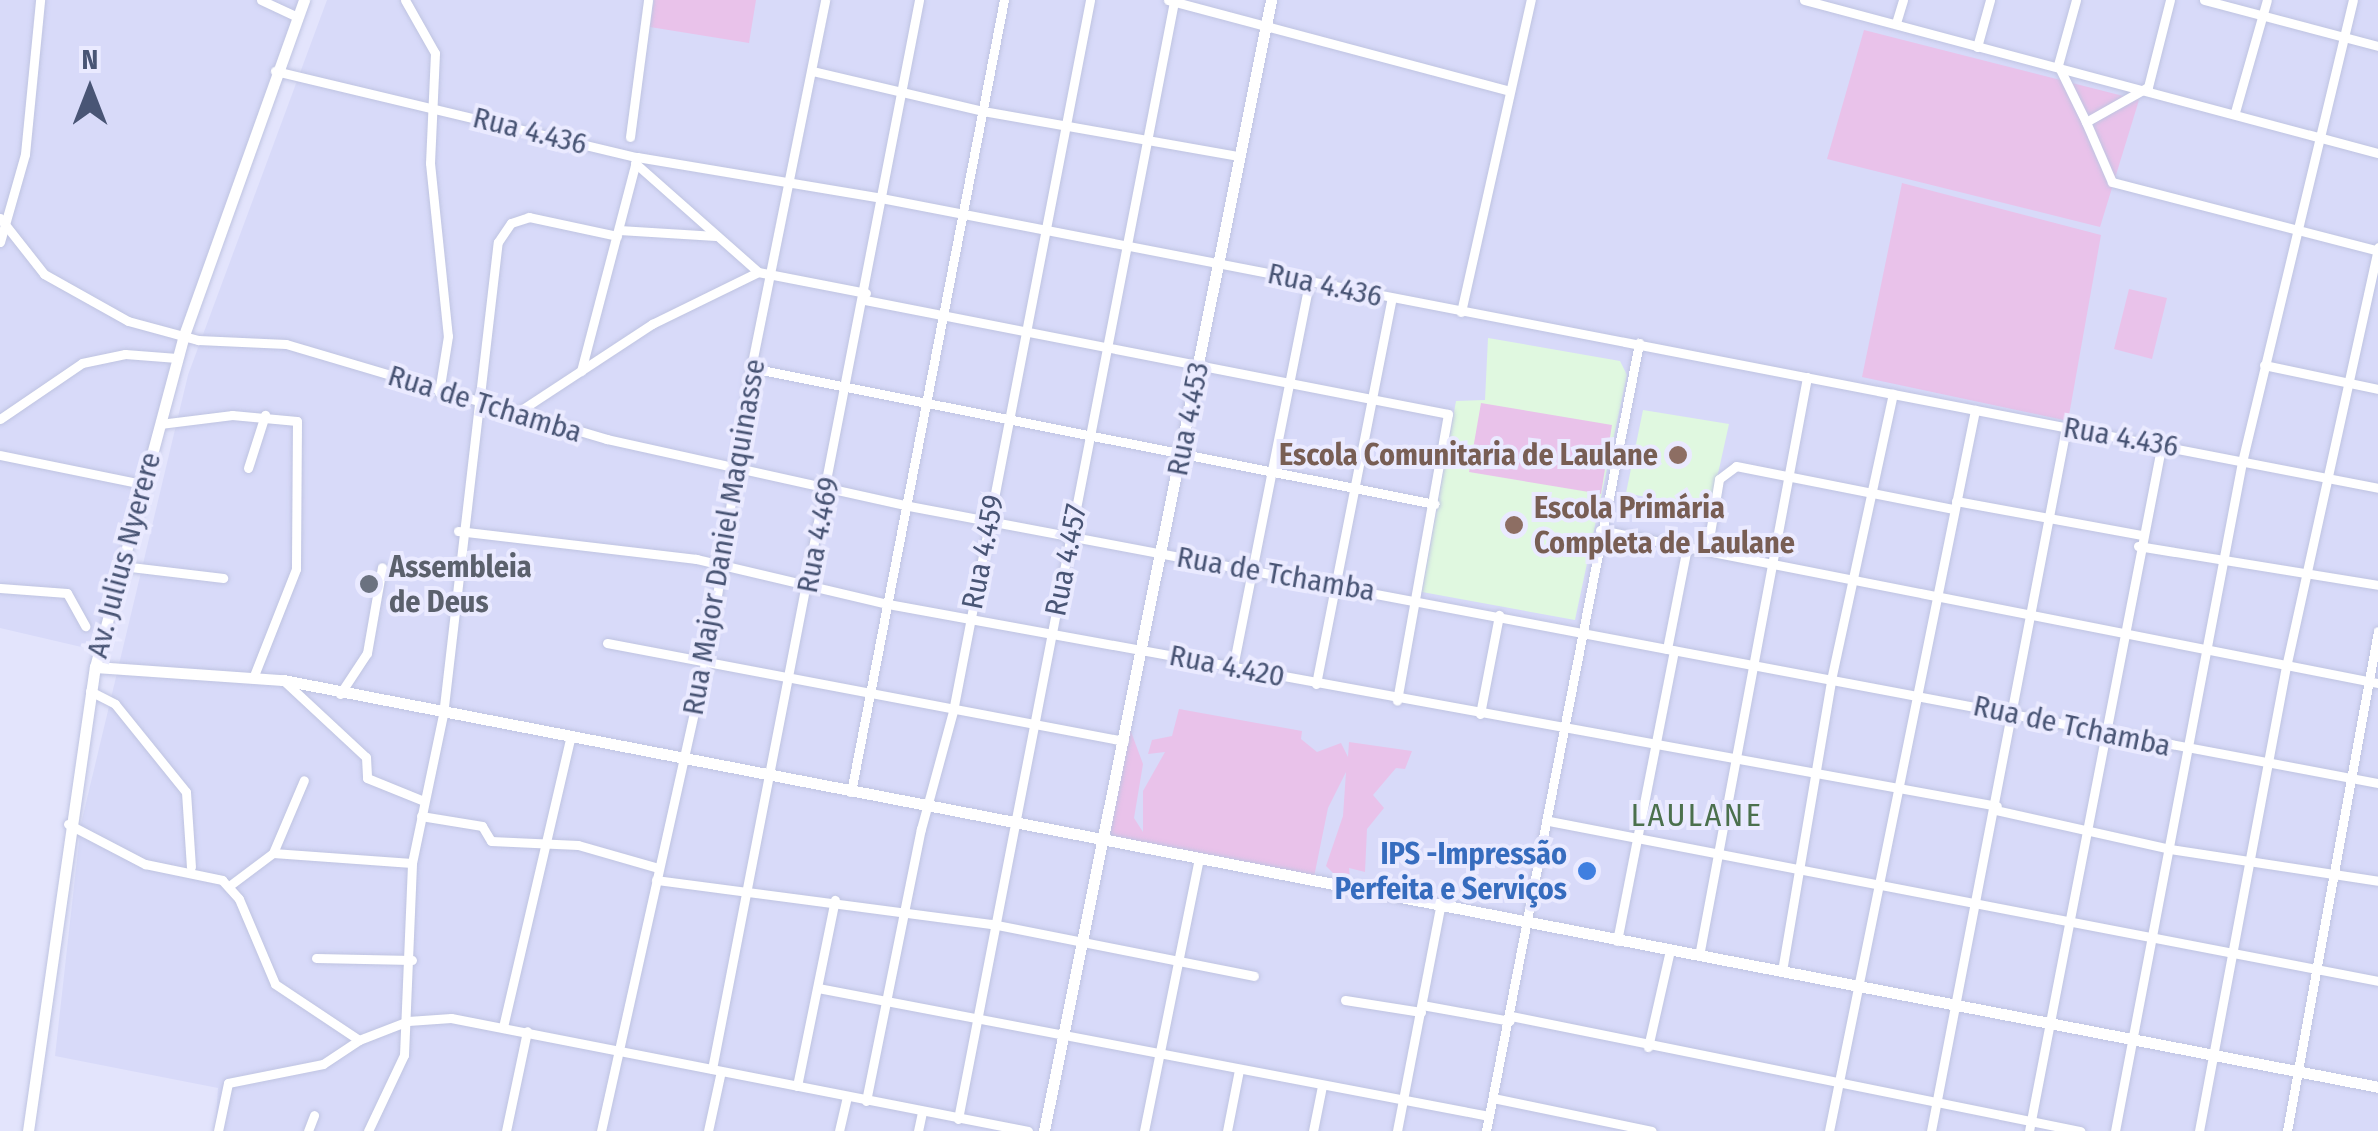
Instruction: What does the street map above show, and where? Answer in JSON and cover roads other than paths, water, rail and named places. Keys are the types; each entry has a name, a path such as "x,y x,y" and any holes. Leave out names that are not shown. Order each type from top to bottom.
{"street":[{"path":"0,242 10,227 33,105 40,0"},
{"path":"261,0 297,17"},
{"name":"Av. Julius Nyerere","path":"28,1131 68,824 95,667 183,338 275,70 304,0"},
{"path":"405,0 434,49 434,241 447,301 439,392"},
{"path":"630,136 648,0"},
{"name":"Rua Major Daniel Maquinasse","path":"601,1131 705,664 724,565 752,368 825,0"},
{"name":"Rua 4.469","path":"708,1131 769,778 866,297 919,0"},
{"path":"850,795 966,216 1004,0"},
{"name":"Rua 4.459","path":"866,1101 904,914 954,712 1090,0"},
{"name":"Rua 4.453","path":"1044,1131 1106,839 1220,263 1237,156 1271,0"},
{"path":"1460,312 1531,0"},
{"path":"1804,0 2148,87 2378,152"},
{"path":"1896,23 1903,0"},
{"path":"1978,46 1990,0"},
{"path":"2076,0 2058,64 2086,122 2098,158 2124,186 2378,250 2286,667 2236,950 2199,1131"},
{"path":"2086,122 2148,87 2170,0"},
{"path":"2204,0 2378,46"},
{"path":"2234,112 2267,0"},
{"path":"2114,1131 2136,1042 2185,749 2242,462 2353,0"},
{"path":"1171,1 1508,90"},
{"name":"Rua 4.457","path":"958,1119 992,924 1015,825 1128,246 1171,1"},
{"name":"Rua 4.436","path":"275,70 636,160 882,198 2066,428 2162,443 2378,488"},
{"path":"812,71 983,112 1237,156"},
{"path":"581,370 636,160 758,272 944,318 1200,362 1448,414 1435,504 1396,700"},
{"name":"Rua de Tchamba","path":"0,218 57,284 128,321 183,338 286,344 512,416 909,506 1581,628 1751,668 1919,695 2268,765 2378,782"},
{"path":"368,1131 396,1084 408,1021 412,862 442,715 458,531 498,242 519,219 618,233 716,236"},
{"path":"512,416 669,314 758,272"},
{"path":"1233,667 1309,282"},
{"path":"1316,684 1392,298"},
{"path":"1486,1131 1530,925 1567,728 1581,628 1638,343"},
{"path":"0,419 92,359 177,358"},
{"path":"2264,365 2378,389"},
{"path":"752,368 1009,422 1182,450 1435,504"},
{"path":"1700,956 1807,377"},
{"path":"1782,970 1818,780 1831,680 1893,394"},
{"path":"1829,1131 1901,792 1975,410"},
{"path":"160,424 265,415 297,421 298,555 253,678"},
{"path":"248,468 265,415"},
{"path":"1932,1131 2066,428"},
{"path":"2029,1131 2053,1026 2138,546 2162,443"},
{"path":"0,455 142,484"},
{"path":"1706,552 1719,479 1736,466 1873,494 2050,516 2141,535"},
{"path":"1600,530 1854,583 2032,612 2374,682"},
{"name":"Rua 4.420","path":"458,531 724,565 888,604 1053,629 1396,700 1567,728 1818,780 1996,808 2170,849 2378,881"},
{"path":"2138,546 2378,585"},
{"path":"1617,941 1655,749 1687,547"},
{"path":"122,566 223,578"},
{"path":"340,694 367,652 382,567"},
{"path":"0,588 67,594 85,626"},
{"path":"1480,714 1499,615"},
{"path":"2288,1131 2350,777 2374,682 2378,632"},
{"path":"606,643 954,712 1124,741"},
{"path":"95,667 282,680 850,795 1106,839 1440,908 1782,970 2378,1088"},
{"path":"282,680 366,758 366,778 424,801"},
{"path":"90,691 115,704 186,792 191,868"},
{"path":"504,1027 541,844 570,739"},
{"path":"229,886 272,853 304,780"},
{"path":"420,816 482,826 491,841 578,845 658,868"},
{"path":"1549,821 1717,855 2073,917 2378,981"},
{"path":"68,824 145,864 191,868 229,886 275,984 358,1040"},
{"path":"272,853 412,862"},
{"path":"1144,1131 1199,858"},
{"path":"656,880 747,896 770,889 904,914 992,924 1254,976"},
{"path":"797,1086 835,900"},
{"path":"1397,1131 1440,908"},
{"path":"1648,1047 1670,950"},
{"path":"316,958 412,960"},
{"path":"818,988 976,1015 1238,1070 1489,1116"},
{"path":"1345,1000 1510,1019 2080,1131"},
{"path":"218,1131 223,1089 234,1079 323,1064 358,1040 408,1021 527,1031 1028,1131"},
{"path":"506,1131 527,1031"},
{"path":"1227,1131 1238,1070"},
{"path":"1313,1131 1322,1086"},
{"path":"839,1131 847,1097"},
{"path":"1494,1098 1652,1131"},
{"path":"918,1131 922,1112"},
{"path":"308,1131 314,1115"}],"place":[{"name":"Escola Comunitaria de Laulane","path":"1678,455"},
{"name":"Escola Primária Completa de Laulane","path":"1514,525"},
{"name":"Assembleia de Deus","path":"369,584"},
{"name":"IPS -Impressão Perfeita e Serviços","path":"1587,871"}],"district":[{"name":"LAULANE","path":"1697,815"}]}
